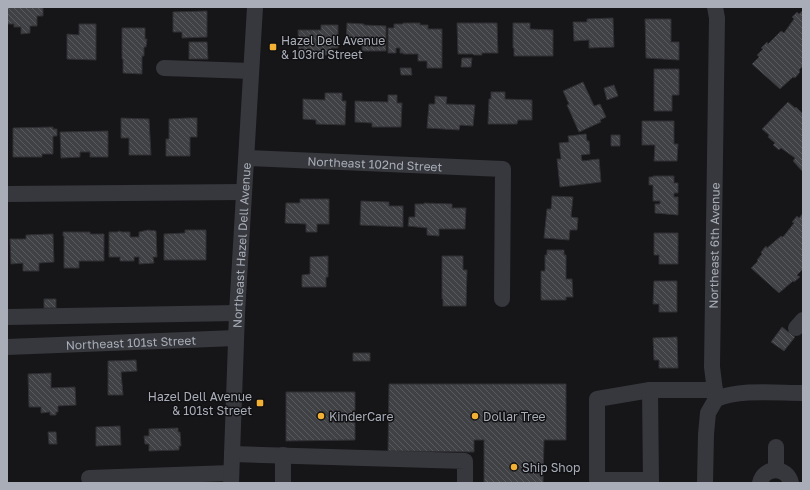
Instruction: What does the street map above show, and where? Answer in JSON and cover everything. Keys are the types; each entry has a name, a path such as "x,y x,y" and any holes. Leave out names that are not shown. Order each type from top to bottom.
{"street":[{"name":"Northeast Hazel Dell Avenue","path":"231,478 237,313 255,7"},
{"name":"Northeast 6th Avenue","path":"715,7 717,18 712,367 715,394"},
{"path":"164,68 252,71"},
{"name":"Northeast 102nd Street","path":"247,158 503,169 502,299"},
{"path":"7,194 244,192"},
{"path":"7,317 237,313"},
{"name":"Northeast 101st Street","path":"7,347 236,338"},
{"path":"650,390 651,482 597,480 597,398 650,390 715,394 803,393"},
{"path":"705,483 708,413 715,394"},
{"path":"776,448 776,470"},
{"path":"232,454 465,461 465,483"},
{"path":"283,483 284,455"},
{"path":"760,483 764,474 769,471 776,470 787,474 792,483"},
{"path":"89,478 231,478"}],"building":[{"path":"7,7 43,7 43,16 37,16 37,26 30,26 30,33 21,34 21,27 14,27 14,24 7,24"},
{"path":"803,10 803,66 795,78 793,77 780,89 752,64 759,57 757,55 763,49 761,48 767,42 768,44 781,31 784,33 794,19 792,17 797,12 799,14"},
{"path":"207,11 207,37 182,38 182,32 173,32 173,12"},
{"path":"613,18 614,47 589,48 589,40 574,41 573,22 587,22 587,19"},
{"path":"645,19 671,19 671,42 679,42 679,60 646,58"},
{"path":"347,23 386,26 386,51 362,51 362,42 346,42"},
{"path":"420,23 420,25 428,25 428,29 442,29 442,68 427,68 427,61 418,61 418,54 400,53 400,48 396,48 396,53 388,53 388,28 394,28 394,24"},
{"path":"457,23 497,23 498,53 482,53 482,55 458,54"},
{"path":"513,23 530,23 530,29 553,30 553,56 514,56"},
{"path":"79,24 96,24 96,60 67,59 67,34 79,35"},
{"path":"321,25 338,25 338,48 332,48 332,55 323,55 323,57 299,57 298,30 321,30"},
{"path":"122,28 145,28 145,39 147,39 146,47 144,47 144,56 142,56 142,74 123,73"},
{"path":"189,42 207,42 208,59 189,59"},
{"path":"462,58 472,58 471,67 461,67"},
{"path":"400,68 411,68 412,75 401,75"},
{"path":"654,69 679,69 679,95 672,95 672,111 654,111"},
{"path":"583,82 594,106 600,104 606,117 600,120 601,122 579,132 567,105 569,104 563,91"},
{"path":"614,85 618,96 607,100 604,88"},
{"path":"491,92 505,92 505,99 532,100 532,120 518,120 517,124 488,124 489,99 491,99"},
{"path":"325,93 342,93 342,101 346,101 345,125 316,124 316,120 303,119 303,99 325,100"},
{"path":"388,95 397,95 397,103 402,103 401,127 372,127 372,123 355,122 355,101 388,102"},
{"path":"435,96 447,97 446,104 475,105 473,126 460,125 459,130 427,128 429,104 435,104"},
{"path":"788,102 802,113 803,112 803,172 793,161 795,158 781,148 779,150 773,145 775,143 762,129"},
{"path":"121,118 149,119 151,155 129,155 129,138 121,138"},
{"path":"197,118 197,137 190,137 190,156 166,156 166,139 169,139 169,119"},
{"path":"642,121 674,121 674,144 678,144 677,161 654,161 655,145 642,145"},
{"path":"53,127 53,129 57,129 57,136 53,136 53,154 42,154 42,157 13,157 13,128"},
{"path":"108,131 108,157 90,157 90,152 80,152 80,157 61,158 60,132"},
{"path":"586,134 587,141 589,141 590,154 581,155 582,161 599,159 601,182 560,187 557,159 561,159 559,143 569,142 568,136"},
{"path":"611,135 620,135 620,146 611,146"},
{"path":"674,176 674,183 678,183 678,193 674,193 674,197 678,197 678,215 655,213 655,204 660,204 660,201 653,201 653,185 649,185 649,177"},
{"path":"552,196 573,197 571,217 578,218 577,230 570,230 569,240 544,238 547,209 551,209"},
{"path":"300,199 329,199 329,224 317,224 317,232 306,232 306,224 285,223 286,203 300,203"},
{"path":"361,201 389,202 389,206 403,206 403,227 360,225"},
{"path":"415,204 452,204 452,208 466,208 465,229 439,229 439,236 427,235 427,228 408,226 409,217 415,217"},
{"path":"803,213 803,269 797,275 800,277 779,293 751,268 758,261 757,260 762,254 761,252 766,246 767,248 781,236 783,237 794,223 792,222 797,216 799,218"},
{"path":"148,230 156,231 157,257 153,257 154,263 139,264 139,257 134,257 134,261 120,261 120,257 109,257 109,232 130,232 130,237 139,237 139,232"},
{"path":"185,230 206,230 206,260 164,260 164,234 185,233"},
{"path":"63,232 90,232 90,234 104,234 104,261 79,261 79,268 64,268"},
{"path":"654,233 678,233 678,264 659,264 659,255 654,255"},
{"path":"53,234 54,262 39,263 39,271 23,271 23,263 11,264 10,239 26,239 26,235"},
{"path":"547,250 564,250 564,255 566,255 566,279 572,279 573,297 566,297 566,300 541,300 541,271 545,271 545,255 547,255"},
{"path":"328,256 328,277 326,277 326,287 302,287 302,275 310,274 310,257"},
{"path":"442,256 463,256 463,270 467,270 466,306 443,306"},
{"path":"654,281 677,281 677,312 659,312 659,304 653,304"},
{"path":"44,299 56,299 56,308 44,308"},
{"path":"782,327 795,337 784,351 771,342"},
{"path":"677,337 678,368 659,368 659,360 654,360 653,338"},
{"path":"353,353 370,353 370,361 353,361"},
{"path":"136,360 137,371 121,372 123,395 108,395 108,361"},
{"path":"51,373 51,388 75,387 76,405 58,406 58,412 56,412 56,415 50,415 50,412 41,413 41,407 29,407 28,374"},
{"path":"389,384 566,384 566,440 544,440 543,483 484,483 484,440 474,440 474,452 388,451"},
{"name":"KinderCare","path":"286,392 355,392 355,440 286,441"},
{"path":"120,426 121,445 96,446 96,427"},
{"path":"178,428 178,432 180,432 181,446 179,446 179,450 149,451 149,444 145,444 144,436 149,436 149,429"},
{"path":"48,432 56,432 57,444 49,444"}],"place":[{"name":"Hazel Dell Avenue & 103rd Street","path":"273,47"},
{"name":"Hazel Dell Avenue & 101st Street","path":"260,403"},
{"name":"KinderCare","path":"321,416"},
{"name":"Dollar Tree","path":"475,416"},
{"name":"Ship Shop","path":"514,467"}]}
